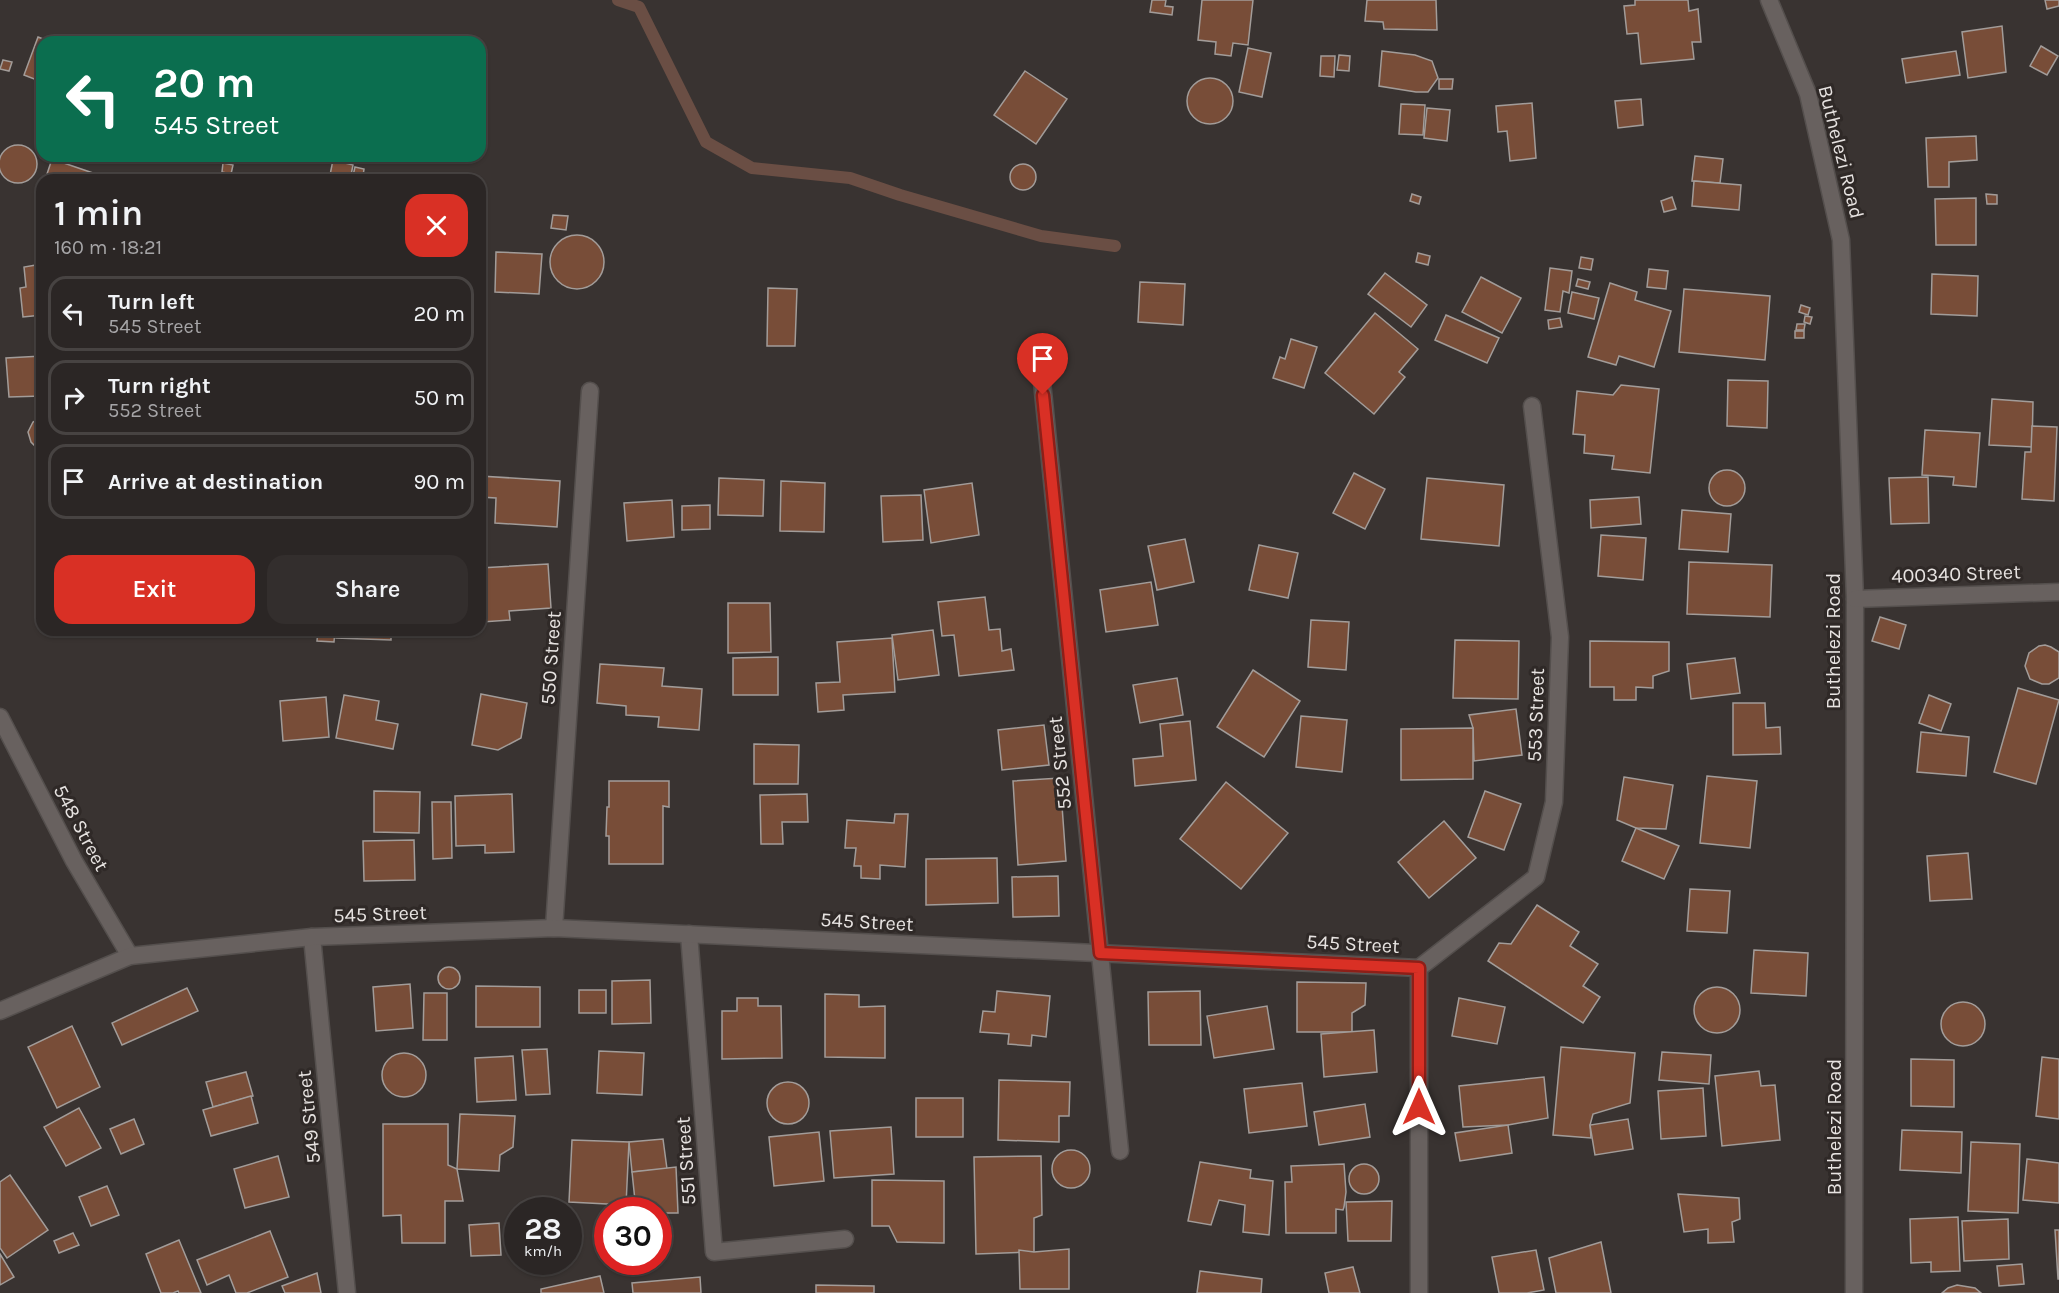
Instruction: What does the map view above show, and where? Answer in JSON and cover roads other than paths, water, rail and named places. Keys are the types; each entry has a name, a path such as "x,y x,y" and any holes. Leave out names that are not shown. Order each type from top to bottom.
{"street":[{"name":"Buthelezi Road","path":"1769,0 1808,94 1841,240 1855,599 1854,1293"},
{"name":"552 Street","path":"1041,372 1120,1151"},
{"name":"550 Street","path":"554,928 590,392"},
{"name":"553 Street","path":"1419,968 1536,877 1554,802 1560,637 1532,406"},
{"name":"400340 Street","path":"1855,599 2059,591"},
{"name":"548 Street","path":"0,717 74,861 130,956"},
{"name":"545 Street","path":"0,1011 130,956 312,937 554,928 1419,968 1419,1293"},
{"name":"551 Street","path":"690,934 714,1252 845,1239"},
{"name":"549 Street","path":"312,937 347,1293"}],"waterway":[{"path":"618,0 639,7 706,142 752,168 850,178 1041,236 1115,246"}]}
